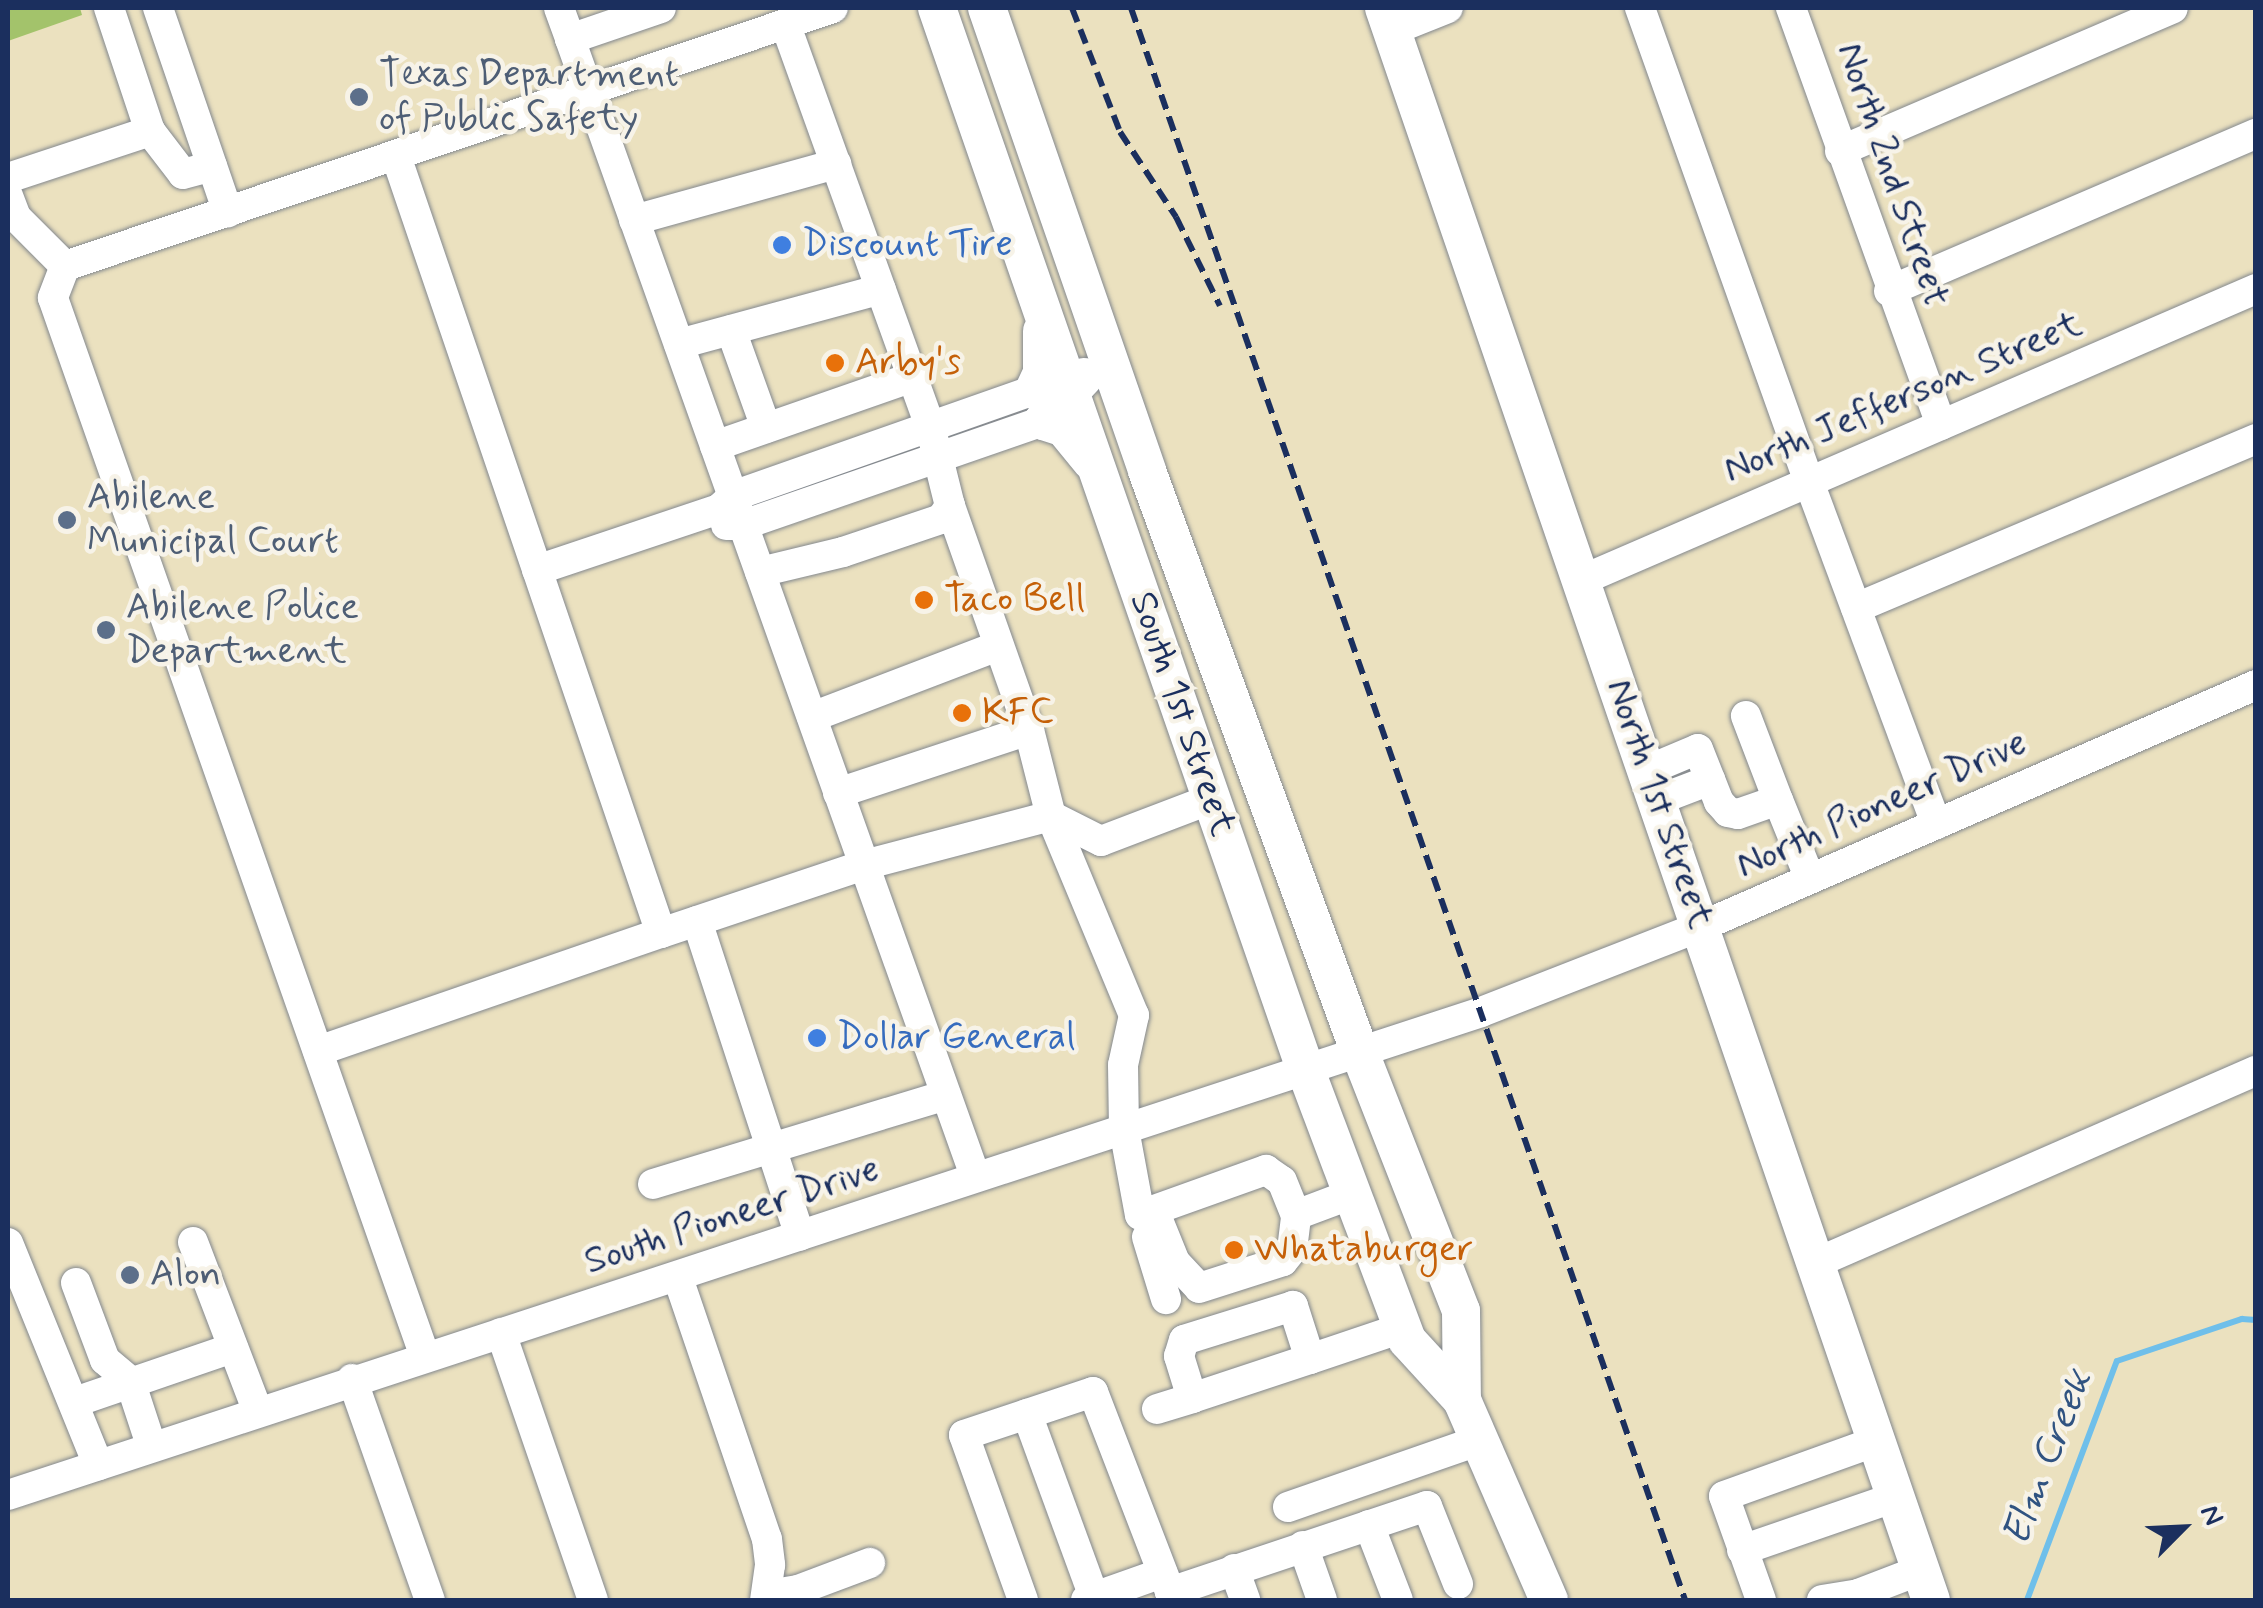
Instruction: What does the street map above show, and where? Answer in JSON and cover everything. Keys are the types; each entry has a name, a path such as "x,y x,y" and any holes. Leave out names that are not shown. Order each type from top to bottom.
{"main road":[{"name":"South 1st Street","path":"987,8 1132,428 1360,1052 1461,1311 1462,1400"},
{"name":"South 1st Street","path":"935,14 1039,298 1058,396 1098,470 1306,1071 1406,1340 1462,1400 1548,1600"},
{"name":"North 1st Street","path":"1389,19 1926,1585"},
{"path":"1058,396 1088,370 1100,338"},
{"path":"1058,396 1109,404 1132,428"}],"street":[{"path":"109,8 150,131 183,174 212,166"},
{"path":"158,8 228,212"},
{"path":"559,8 974,1176"},
{"path":"570,39 661,8"},
{"path":"65,266 833,8"},
{"path":"1389,19 1448,8"},
{"path":"1640,8 1808,482 1936,824"},
{"path":"1840,151 2174,8"},
{"name":"North 2nd Street","path":"1799,10 1840,151 1940,425"},
{"path":"785,24 930,426 950,506 1029,730 1051,816 1134,1016 1124,1065 1124,1129 1166,1298"},
{"path":"8,178 150,131"},
{"path":"1890,291 2253,142"},
{"path":"396,156 661,933"},
{"path":"634,220 836,164"},
{"path":"8,196 16,217 65,266"},
{"path":"65,266 53,298 424,1356"},
{"name":"North Jefferson Street","path":"1582,580 2256,288"},
{"path":"679,344 881,290"},
{"path":"731,330 766,428"},
{"path":"715,446 913,377"},
{"path":"540,579 719,509 732,496 930,426 1058,396"},
{"path":"540,579 725,526 743,525 939,458 1058,396"},
{"path":"1856,608 2256,439"},
{"path":"760,572 843,552 942,519 950,506"},
{"path":"812,718 998,646"},
{"name":"North Pioneer Drive","path":"1481,1012 1702,926 2256,685"},
{"path":"1746,716 1810,880"},
{"path":"838,793 1029,730"},
{"path":"1653,785 1710,780 1718,802 1728,812 1738,814 1778,800"},
{"path":"318,1051 864,866 1051,816 1101,841 1211,799"},
{"path":"696,921 800,1236"},
{"name":"South Pioneer Drive","path":"8,1494 352,1379 678,1278 974,1176 1481,1012"},
{"path":"1816,1263 2256,1071"},
{"path":"653,1184 946,1094"},
{"path":"1266,1170 1282,1180 1296,1215 1292,1250 1283,1261 1199,1288 1185,1278 1147,1212 1266,1170"},
{"path":"1296,1215 1352,1194"},
{"path":"194,1242 258,1410"},
{"path":"8,1244 98,1465"},
{"path":"678,1278 766,1539 766,1598 870,1563"},
{"path":"76,1283 105,1360 130,1381 151,1445"},
{"path":"1192,1398 1179,1356 1184,1340 1292,1306 1310,1359"},
{"path":"1157,1409 1402,1328"},
{"path":"500,1333 593,1600"},
{"path":"75,1402 233,1348"},
{"path":"352,1379 430,1600"},
{"path":"1023,1600 964,1435 1093,1392 1168,1588"},
{"path":"1028,1414 1090,1599 1168,1588 1427,1506 1458,1584"},
{"path":"1288,1507 1480,1440"},
{"path":"1761,1600 1724,1496 1877,1441"},
{"path":"1742,1550 1896,1498"},
{"path":"1370,1525 1398,1600"},
{"path":"1303,1546 1322,1600"},
{"path":"1234,1569 1244,1600"},
{"path":"1822,1600 1926,1585"}],"green space":[{"path":"8,8 80,8 82,15 8,41"}],"waterway":[{"name":"Elm Creek","path":"2027,1600 2117,1361 2242,1319 2256,1320"}],"railway":[{"path":"1072,8 1120,132 1176,217 1220,306"},
{"path":"1131,8 1685,1600"}],"place":[{"name":"Texas Department of Public Safety","path":"359,97"},
{"name":"Discount Tire","path":"782,245"},
{"name":"Arby's","path":"835,363"},
{"name":"Abilene Municipal Court","path":"67,520"},
{"name":"Taco Bell","path":"924,600"},
{"name":"Abilene Police Department","path":"106,630"},
{"name":"KFC","path":"962,713"},
{"name":"Dollar General","path":"817,1038"},
{"name":"Whataburger","path":"1234,1250"},
{"name":"Alon","path":"130,1275"}]}
